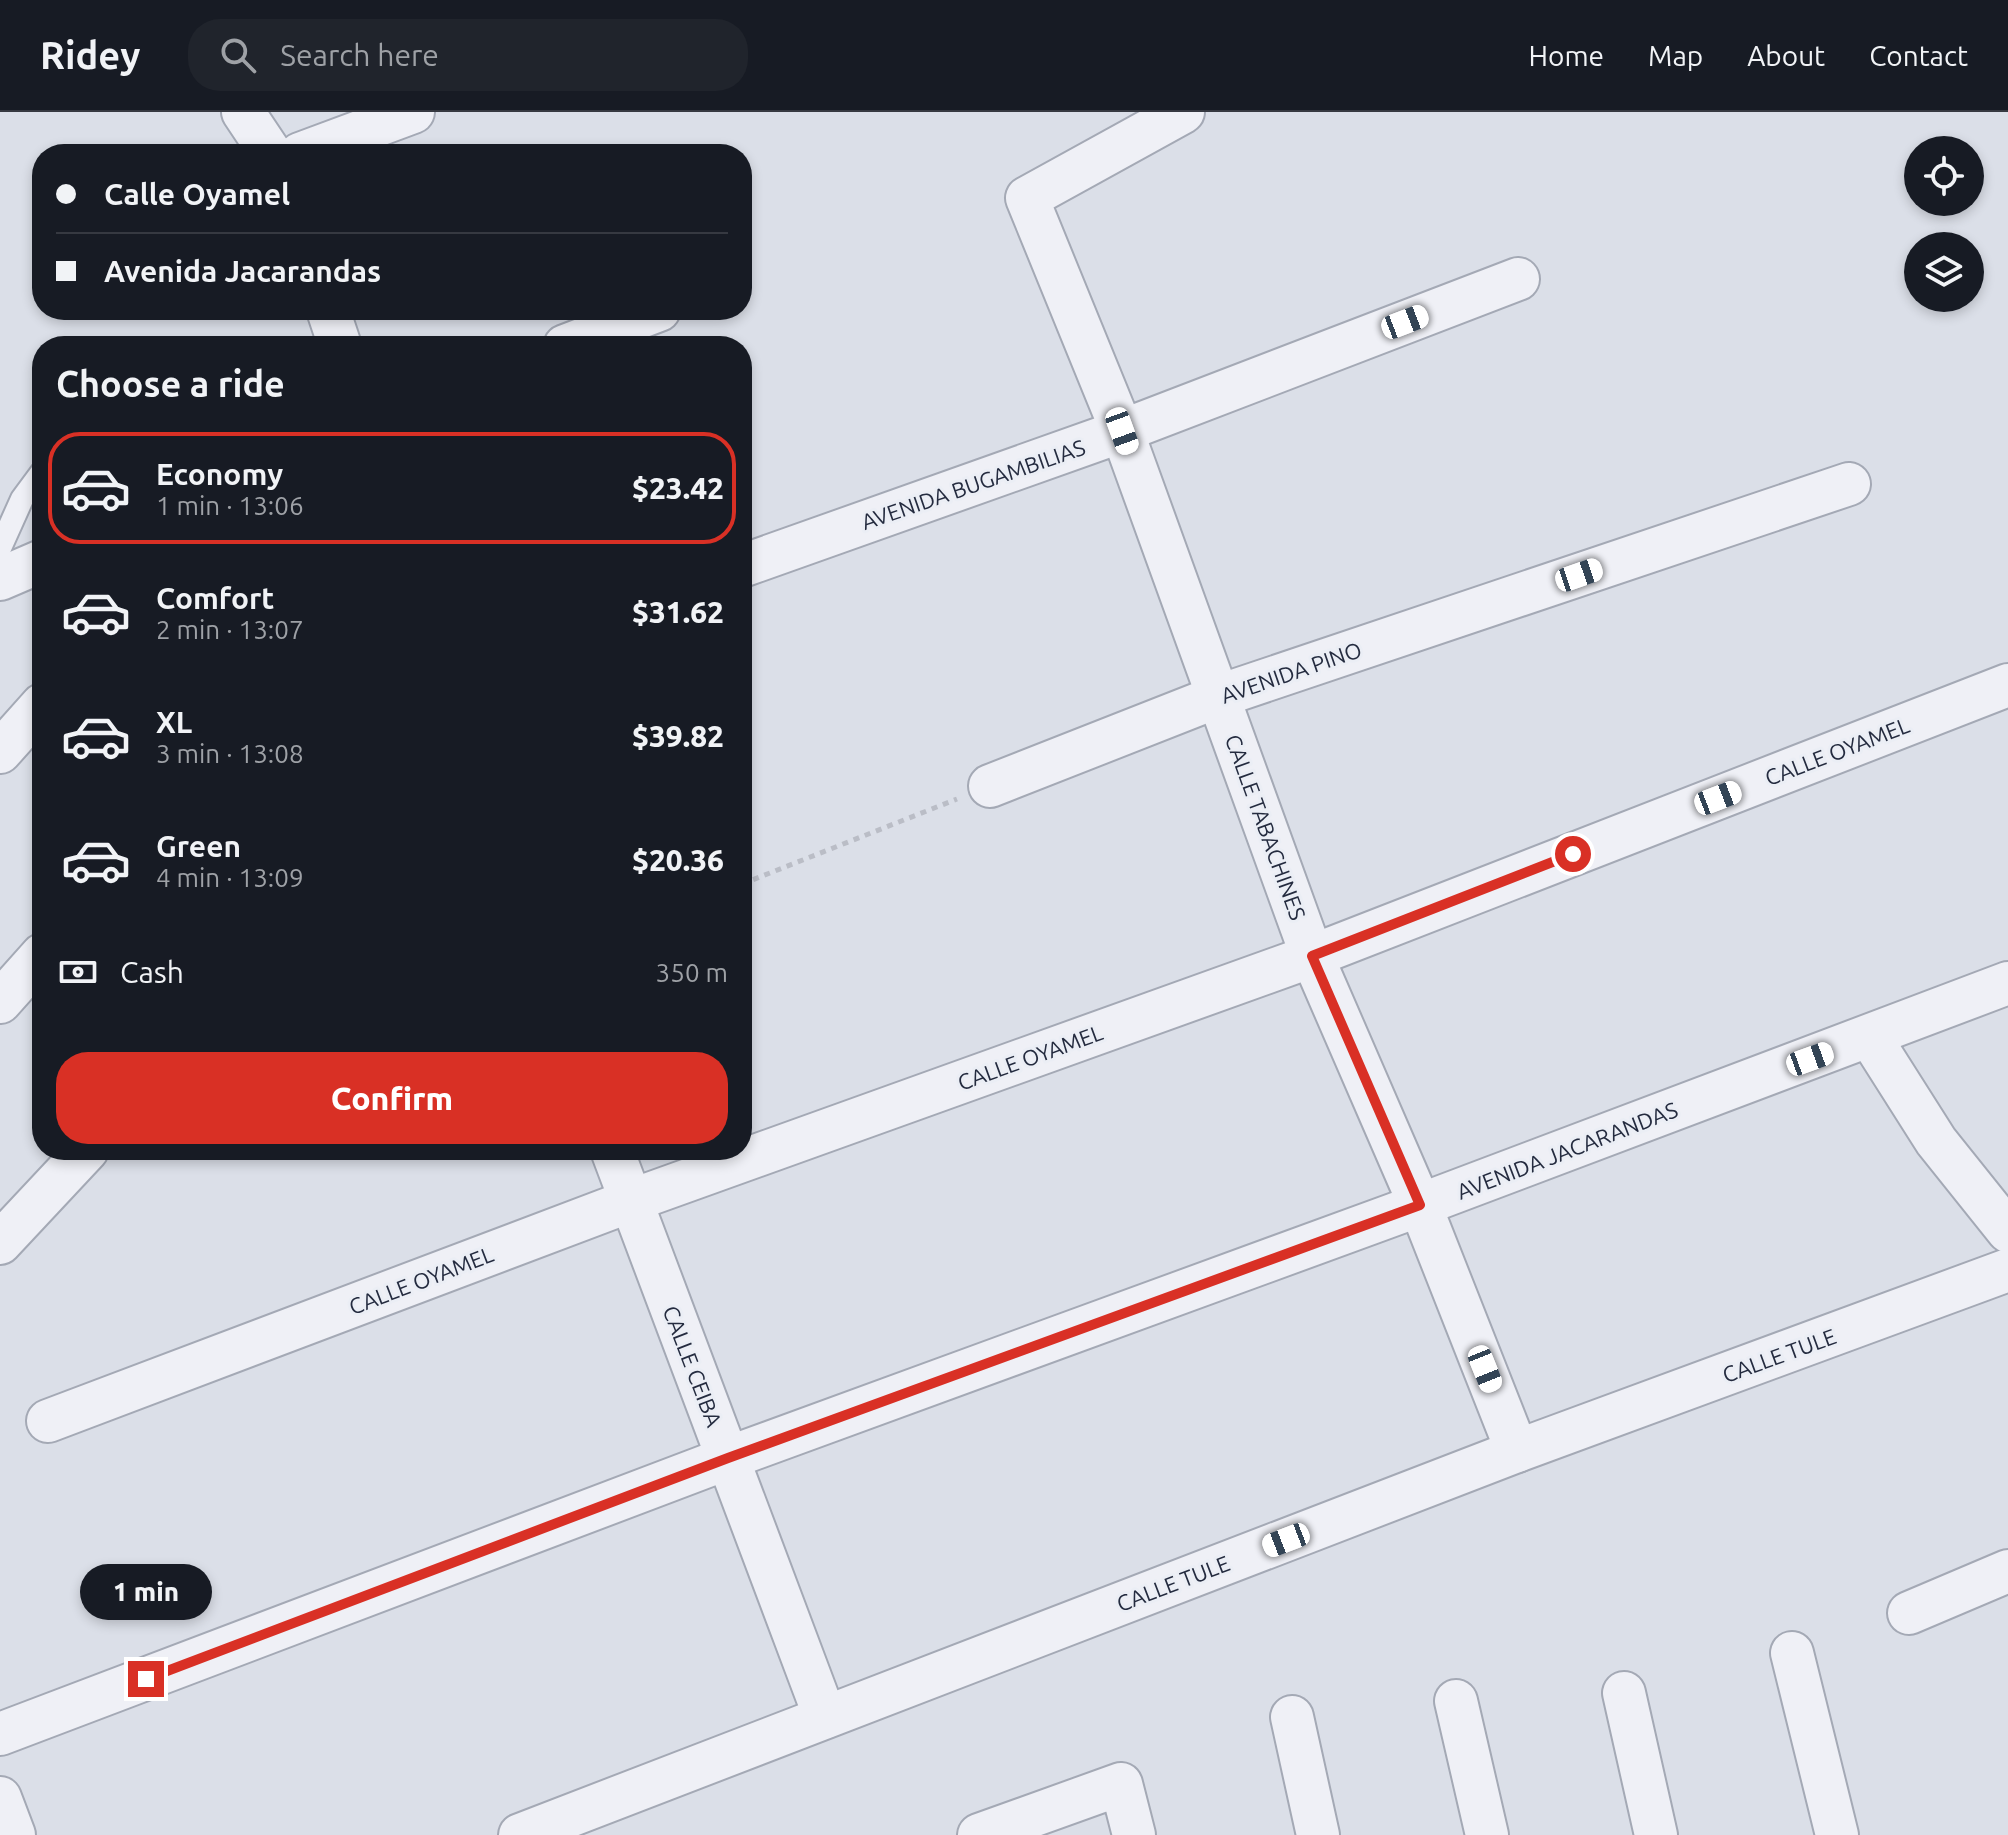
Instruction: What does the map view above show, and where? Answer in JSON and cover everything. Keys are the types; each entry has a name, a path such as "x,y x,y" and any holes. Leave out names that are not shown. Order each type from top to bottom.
{"street":[{"path":"243,112 264,144"},
{"path":"327,144 413,112"},
{"name":"CALLE TABACHINES","path":"1183,112 1027,198 1122,431 1312,956 1420,1205 1517,1451"},
{"name":"AVENIDA BUGAMBILIAS","path":"752,562 1122,431 1518,279"},
{"path":"591,336 633,320"},
{"name":"AVENIDA PINO","path":"990,786 1219,696 1849,484"},
{"path":"0,579 32,565"},
{"name":"CALLE OYAMEL","path":"752,1157 1312,956 2008,685"},
{"path":"0,752 32,716"},
{"path":"0,1002 32,966"},
{"name":"AVENIDA JACARANDAS","path":"0,1734 728,1458 1420,1205 2008,983"},
{"path":"1870,1037 1936,1141 2008,1231"},
{"path":"0,1243 78,1160"},
{"name":"CALLE CEIBA","path":"616,1160 825,1717"},
{"name":"CALLE OYAMEL","path":"48,1421 744,1160"},
{"name":"CALLE TULE","path":"520,1835 1517,1451 2008,1270"},
{"path":"1909,1613 2008,1571"},
{"path":"1792,1653 1837,1835"},
{"path":"1624,1693 1656,1835"},
{"path":"1456,1701 1487,1835"},
{"path":"1292,1717 1318,1835"},
{"path":"979,1835 1121,1784 1134,1835"},
{"path":"0,1798 14,1835"}],"lane":[{"path":"0,548 22,499 32,486"}],"path":[{"path":"752,880 990,786"}],"route":[{"path":"146,1679 728,1458 1420,1205 1312,956 1573,854"}]}
